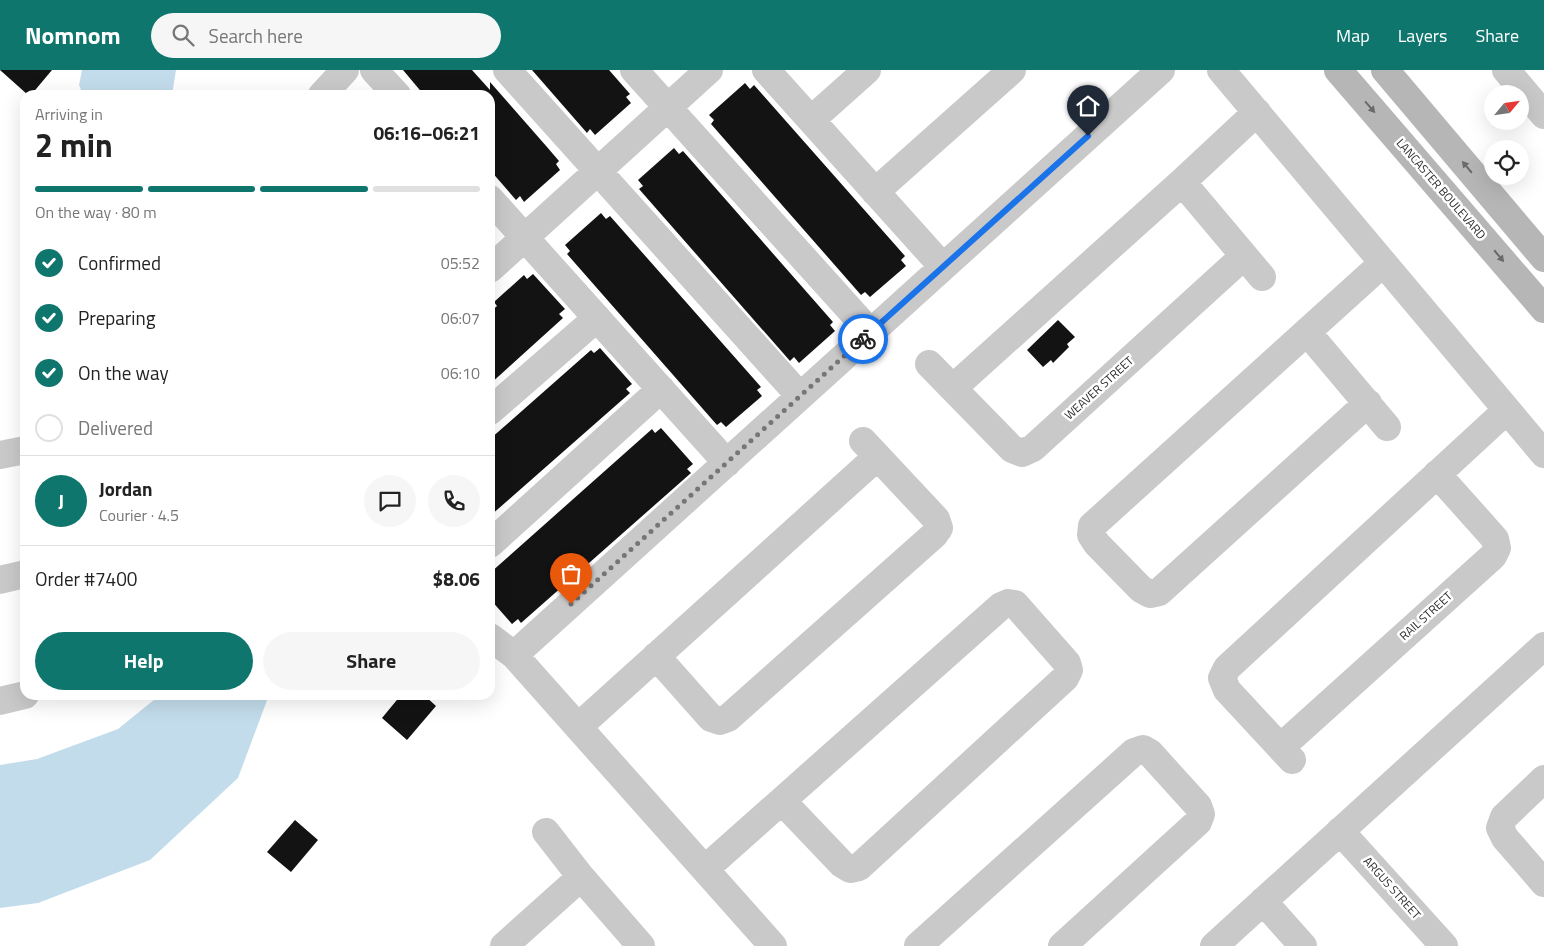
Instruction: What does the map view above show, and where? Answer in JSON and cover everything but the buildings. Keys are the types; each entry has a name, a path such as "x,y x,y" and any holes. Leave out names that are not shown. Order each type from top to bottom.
{"main road":[{"name":"LANCASTER BOULEVARD","path":"1338,70 1544,309"},
{"path":"1385,70 1544,258"}],"street":[{"path":"327,90 345,70"},
{"path":"374,70 392,90"},
{"path":"507,70 800,396"},
{"path":"634,70 870,333"},
{"path":"495,265 709,70"},
{"path":"766,70 943,267"},
{"path":"811,120 867,70"},
{"path":"876,192 1012,70"},
{"path":"514,655 1161,70"},
{"path":"1221,70 1544,454"},
{"path":"1506,70 1544,115"},
{"path":"953,388 1257,112"},
{"path":"1182,182 1262,277"},
{"path":"495,205 727,462"},
{"name":"WEAVER STREET","path":"928,364 1012,449 1022,453 1033,448 1244,256"},
{"path":"1368,403 1159,592 1150,594 1140,590 1097,544 1092,535 1092,526 1383,263"},
{"path":"495,407 597,318"},
{"path":"1308,332 1387,427"},
{"path":"495,539 661,389"},
{"name":"RAIL STREET","path":"1437,474 1495,539 1497,548 1493,556 1286,754 1227,690 1222,678 1227,668 1437,474 1507,410"},
{"path":"578,727 656,656 870,449 936,519 939,528 934,536 728,718 720,721 711,718 656,656"},
{"path":"0,455 20,451"},
{"path":"0,580 20,575"},
{"path":"705,869 782,800 1001,606 1008,603 1015,604 1066,663 1069,670 1065,678 859,867 850,869 842,864 782,800"},
{"path":"495,642 514,655 774,946"},
{"path":"1214,946 1544,646"},
{"path":"0,701 20,696"},
{"path":"918,946 1134,752 1143,749 1150,753 1198,806 1201,814 1198,822 1062,946"},
{"path":"1544,779 1504,818 1500,828 1505,838 1544,883"},
{"name":"ARGUS STREET","path":"1340,831 1444,946"},
{"path":"546,832 581,877 641,946"},
{"path":"504,946 581,877"},
{"path":"1262,901 1303,946"}],"water":[{"path":"82,70 176,70 173,90 81,90 79,85"},
{"path":"154,700 267,700 238,778 150,860 38,903 0,908 0,765 37,759 118,729"}],"way so far":[{"path":"571,604 863,339"}],"route":[{"path":"863,339 1088,136"}]}
